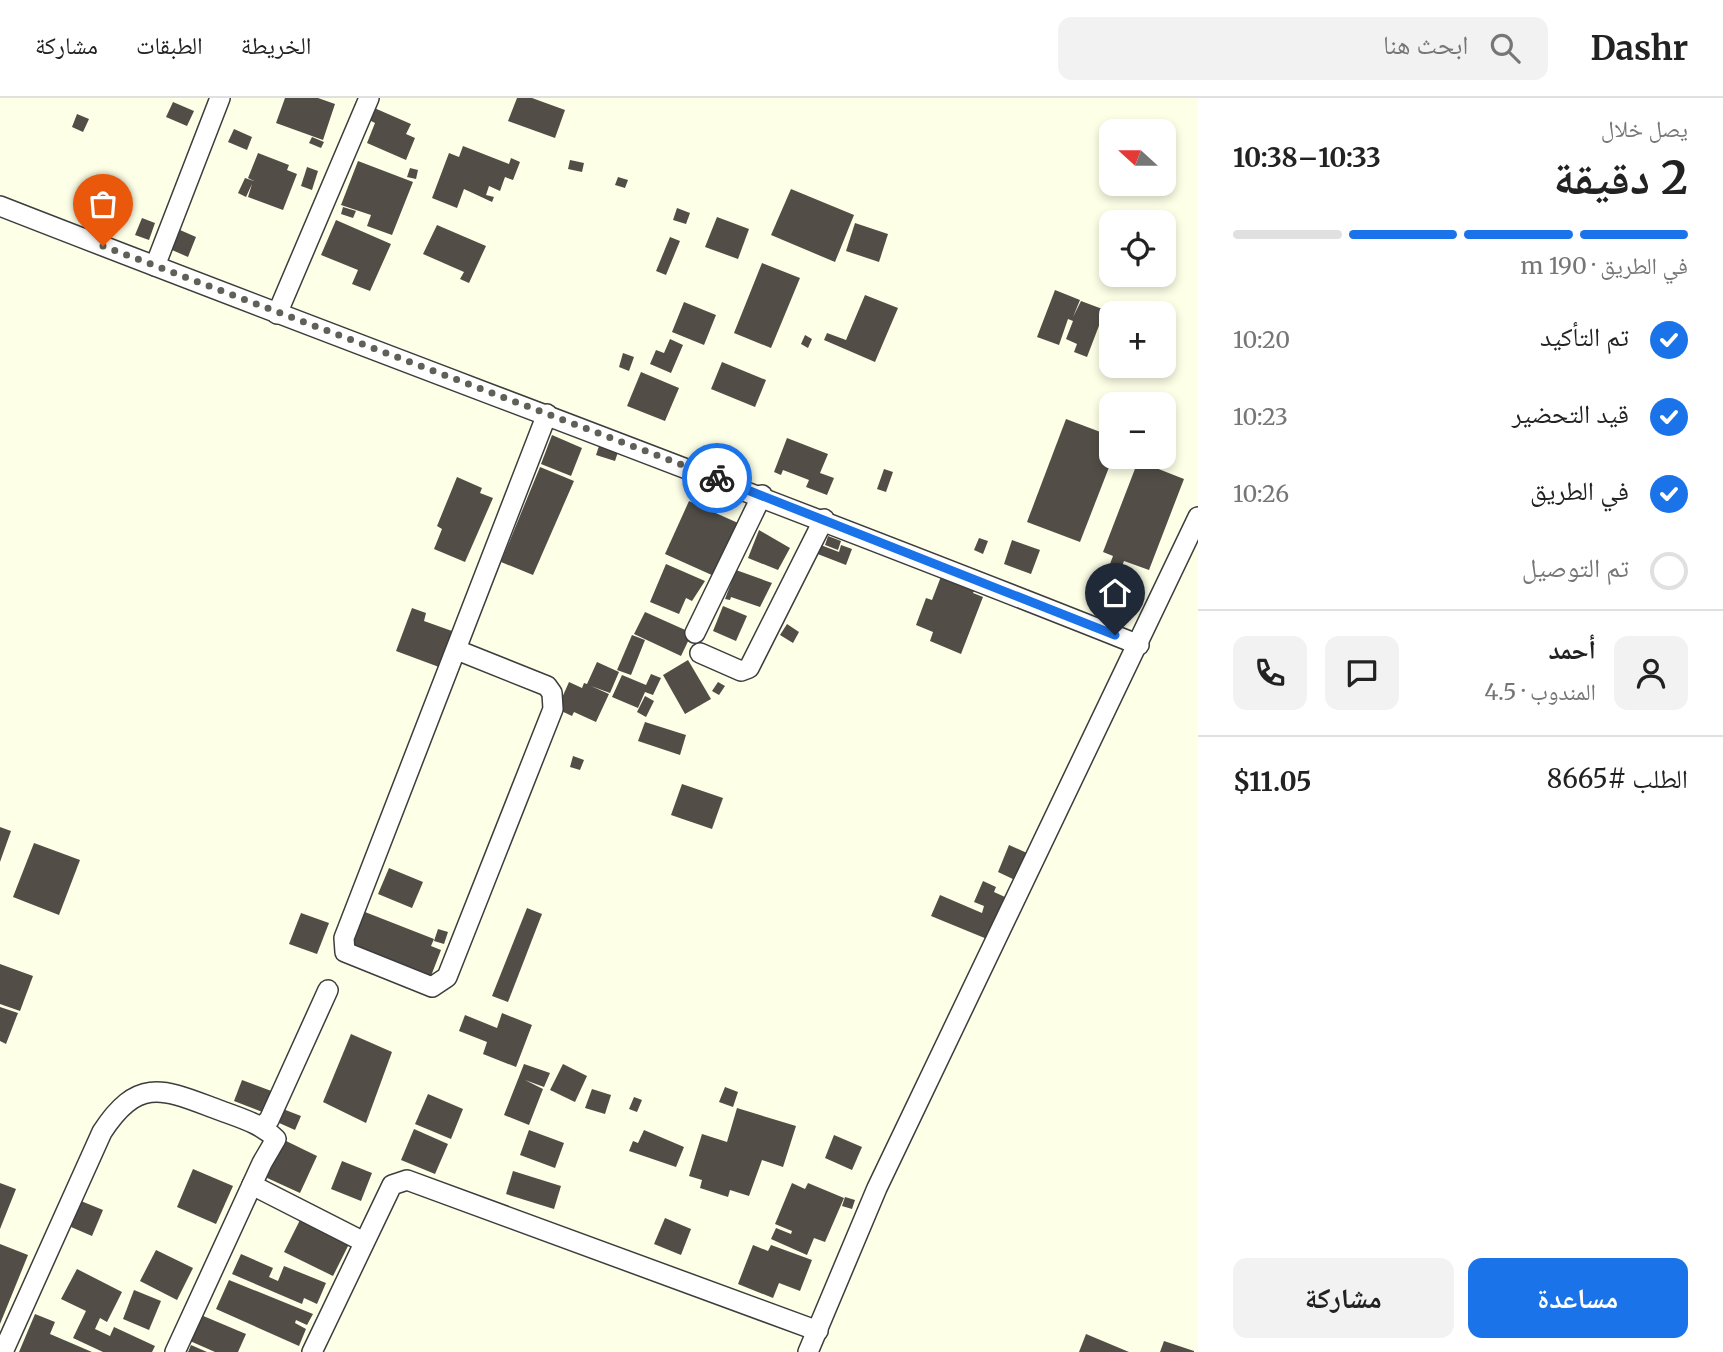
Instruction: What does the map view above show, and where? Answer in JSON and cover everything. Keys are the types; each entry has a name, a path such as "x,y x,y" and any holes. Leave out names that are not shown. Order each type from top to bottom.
{"street":[{"path":"155,266 220,98"},
{"path":"277,314 369,98"},
{"path":"0,206 277,314 762,495 1139,645"},
{"path":"457,650 547,686 552,693 553,709 447,977 440,985 432,987 345,952 342,946 547,414"},
{"path":"695,633 762,495"},
{"path":"808,1352 877,1188 1198,517"},
{"path":"700,653 741,671 749,668 824,519"},
{"path":"263,1125 269,1120 328,990"},
{"path":"3,1352 102,1132 125,1102 148,1092 170,1092 263,1125 276,1139 175,1352"},
{"path":"312,1352 392,1185 407,1180 818,1331"},
{"path":"252,1185 364,1242"}],"building":[{"path":"285,98 318,98 335,104 323,140 276,123"},
{"path":"517,98 532,98 565,110 555,138 508,121"},
{"path":"173,102 194,111 187,126 166,117"},
{"path":"372,107 411,124 406,134 415,138 406,160 367,143 375,123 367,119"},
{"path":"77,114 89,119 83,132 72,127"},
{"path":"234,129 252,137 247,150 228,142"},
{"path":"312,137 324,142 321,148 309,143"},
{"path":"463,146 509,164 511,158 520,162 513,180 505,177 500,191 489,186 486,195 494,197 492,202 464,189 457,208 432,198 449,153 459,157"},
{"path":"258,153 289,165 287,170 297,174 283,210 248,197 252,184 246,197 238,193 245,178 254,181 248,178"},
{"path":"570,160 584,163 582,172 568,169"},
{"path":"358,161 413,182 392,235 367,226 371,215 341,205"},
{"path":"307,167 318,171 312,190 301,186"},
{"path":"410,168 418,170 416,179 407,177"},
{"path":"618,177 628,180 625,188 615,185"},
{"path":"791,189 854,215 835,262 771,235"},
{"path":"343,207 356,211 353,218 341,214"},
{"path":"677,208 690,213 686,224 673,220"},
{"path":"717,217 749,229 738,259 705,247"},
{"path":"142,218 155,223 149,240 135,235"},
{"path":"336,220 391,244 370,291 352,284 358,270 321,255"},
{"path":"855,223 888,234 879,262 846,251"},
{"path":"437,225 486,246 469,283 460,279 464,272 423,254"},
{"path":"180,230 196,237 188,257 172,250"},
{"path":"670,237 680,241 666,275 656,271"},
{"path":"762,263 800,278 771,348 734,333"},
{"path":"1055,290 1080,300 1073,317 1081,301 1099,308 1099,326 1087,357 1074,352 1077,344 1066,339 1073,321 1068,319 1059,345 1037,337"},
{"path":"865,295 898,308 875,362 824,340 827,333 846,340"},
{"path":"684,302 716,315 704,345 672,332"},
{"path":"805,335 812,339 808,348 801,344"},
{"path":"670,339 683,345 671,373 650,364 656,350 664,353"},
{"path":"623,353 634,357 629,371 619,367"},
{"path":"722,362 766,380 755,407 711,389"},
{"path":"641,372 679,388 665,421 627,406"},
{"path":"1066,419 1099,431 1099,469 1108,469 1080,542 1027,522"},
{"path":"552,435 582,448 571,476 541,464"},
{"path":"787,438 828,454 820,473 834,478 827,495 806,487 809,480 783,470 781,475 774,472"},
{"path":"599,446 618,452 615,461 596,455"},
{"path":"540,467 574,481 533,575 501,562"},
{"path":"884,469 893,472 886,492 877,489"},
{"path":"1135,469 1158,469 1184,479 1149,570 1124,561 1121,569 1110,564 1113,556 1103,552"},
{"path":"457,477 482,488 480,493 493,498 465,562 434,549 442,529 437,526"},
{"path":"689,501 738,523 714,576 665,554"},
{"path":"759,530 790,548 778,570 748,558"},
{"path":"828,536 841,541 838,550 825,545"},
{"path":"979,538 988,541 983,554 974,550"},
{"path":"1012,540 1040,550 1031,574 1004,564"},
{"path":"818,544 839,552 841,545 852,549 846,565 815,553"},
{"path":"666,564 705,581 692,601 686,598 679,614 650,602"},
{"path":"736,570 772,583 760,607 731,597 730,600 725,599"},
{"path":"942,574 976,587 973,593 983,597 961,654 930,641 933,632 916,625 926,598 932,600"},
{"path":"723,606 747,616 736,641 713,631"},
{"path":"412,608 426,613 424,621 452,631 439,667 396,651"},
{"path":"645,612 692,633 681,656 634,634"},
{"path":"787,624 799,632 793,643 780,635"},
{"path":"632,635 645,640 631,675 617,670"},
{"path":"688,660 711,699 685,714 663,675"},
{"path":"597,662 619,672 610,693 591,686 609,694 596,722 574,712 572,716 557,709 569,682 582,688 584,683 587,684"},
{"path":"651,674 661,678 653,695 645,692 638,708 612,697 622,675 646,685"},
{"path":"718,682 725,686 719,695 712,691"},
{"path":"645,696 654,701 646,717 637,712"},
{"path":"645,722 686,735 680,755 638,741"},
{"path":"573,756 584,760 580,770 570,767"},
{"path":"682,784 723,798 712,829 671,815"},
{"path":"0,827 11,831 0,862"},
{"path":"34,843 80,860 59,915 13,897"},
{"path":"1009,845 1027,853 1015,880 998,872"},
{"path":"389,868 423,882 412,908 378,894"},
{"path":"983,881 996,887 994,892 1005,897 987,939 931,916 940,895 982,913 984,906 974,902"},
{"path":"527,908 542,914 508,1002 492,996"},
{"path":"365,912 434,939 431,946 441,950 431,976 352,946"},
{"path":"301,913 329,923 317,954 289,944"},
{"path":"438,929 448,932 444,944 434,941"},
{"path":"0,964 33,976 20,1011 0,1004"},
{"path":"0,1007 18,1013 6,1044 0,1041"},
{"path":"502,1013 532,1025 516,1067 483,1054 487,1042 459,1031 465,1015 497,1028"},
{"path":"351,1034 392,1052 366,1123 323,1102"},
{"path":"524,1064 550,1073 544,1087 525,1080 543,1089 529,1125 504,1115"},
{"path":"563,1064 587,1076 575,1102 550,1090"},
{"path":"242,1080 274,1092 265,1113 234,1101"},
{"path":"725,1087 738,1092 733,1107 719,1102"},
{"path":"592,1089 611,1095 605,1114 585,1108"},
{"path":"428,1094 463,1109 451,1139 415,1124"},
{"path":"634,1097 642,1100 637,1112 629,1109"},
{"path":"737,1108 796,1126 783,1167 762,1160 749,1196 730,1190 728,1197 700,1188 702,1180 689,1176 702,1134 727,1142"},
{"path":"283,1109 301,1116 295,1130 277,1122"},
{"path":"414,1129 448,1144 435,1174 401,1160"},
{"path":"529,1130 564,1143 555,1168 520,1155"},
{"path":"644,1130 684,1147 676,1167 629,1151 633,1141 638,1143"},
{"path":"834,1135 862,1147 852,1170 825,1158"},
{"path":"282,1139 317,1156 300,1193 265,1177"},
{"path":"342,1161 372,1173 361,1201 331,1189"},
{"path":"193,1169 233,1186 216,1224 177,1207"},
{"path":"513,1171 561,1186 554,1209 506,1194"},
{"path":"0,1183 16,1189 0,1229"},
{"path":"792,1183 805,1189 808,1183 844,1198 825,1242 814,1238 807,1255 771,1239 776,1228 791,1234 792,1231 775,1224"},
{"path":"845,1197 855,1200 852,1209 842,1206"},
{"path":"81,1201 103,1210 92,1236 71,1227"},
{"path":"665,1218 691,1229 681,1255 654,1244"},
{"path":"300,1220 349,1244 333,1276 284,1252"},
{"path":"0,1244 28,1255 0,1324"},
{"path":"753,1245 768,1251 771,1245 812,1260 800,1291 779,1283 773,1298 738,1284"},
{"path":"156,1250 193,1268 177,1300 140,1281"},
{"path":"241,1254 273,1268 269,1277 278,1281 284,1266 326,1283 317,1304 304,1298 302,1304 232,1274"},
{"path":"77,1269 122,1292 107,1322 100,1318 95,1329 110,1336 114,1327 155,1346 152,1352 103,1352 73,1338 86,1311 61,1299"},
{"path":"229,1280 313,1314 307,1325 296,1320 295,1323 306,1329 299,1346 216,1309"},
{"path":"134,1290 161,1301 149,1330 123,1319"},
{"path":"35,1314 55,1322 50,1334 92,1352 19,1352"},
{"path":"201,1315 246,1334 238,1352 215,1352 190,1341"},
{"path":"1086,1334 1129,1352 1079,1352"},
{"path":"1164,1341 1194,1351 1194,1352 1160,1352"},
{"path":"191,1345 207,1352 188,1352"}],"way so far":[{"path":"103,246 277,314 717,478"}],"route":[{"path":"717,478 1115,635"}]}
